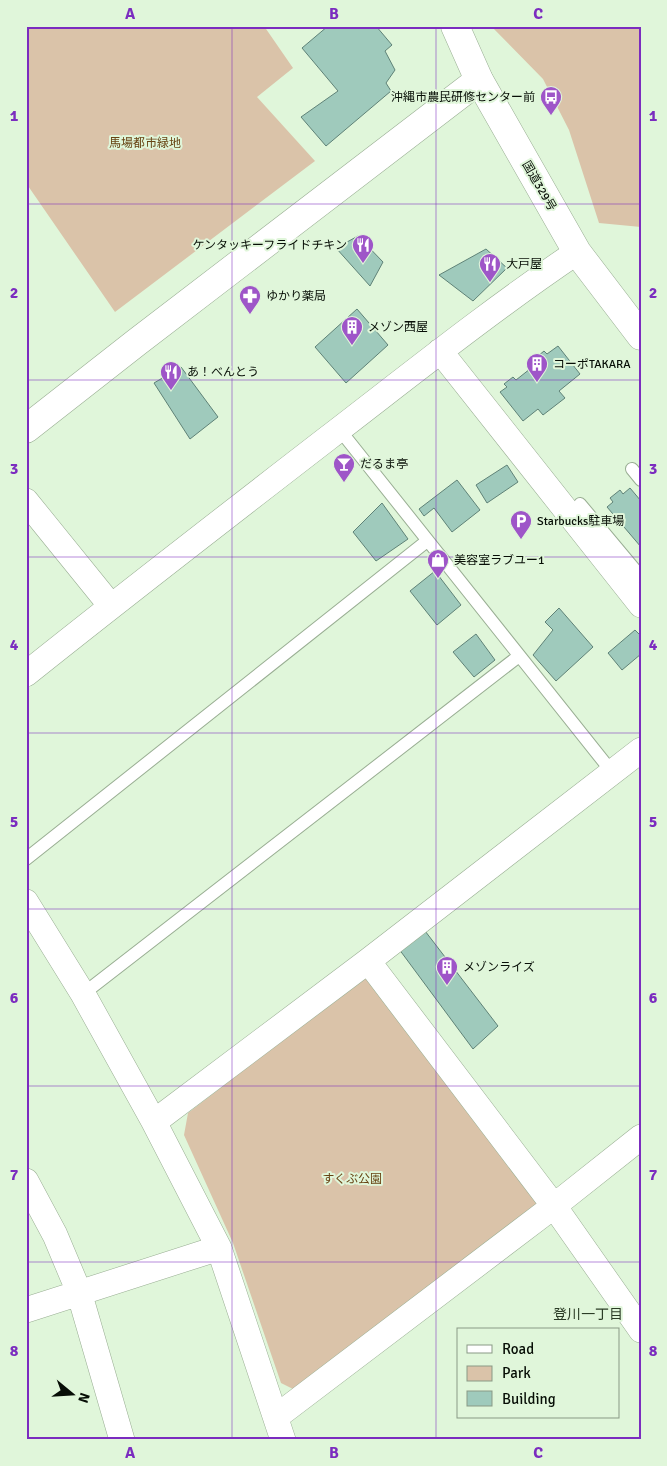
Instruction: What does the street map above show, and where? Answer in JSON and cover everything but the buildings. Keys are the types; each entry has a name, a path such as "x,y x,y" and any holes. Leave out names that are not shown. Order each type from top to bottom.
{"main road":[{"name":"国道329号","path":"455,26 479,80 577,252 641,336"},
{"path":"26,429 479,80"}],"street":[{"path":"26,674 440,351 535,280 577,252"},
{"path":"440,351 641,605"},
{"path":"26,501 111,606"},
{"path":"154,1122 368,961 641,750"},
{"path":"26,902 83,994 154,1122 218,1248 280,1428 641,1137"},
{"path":"368,961 554,1206 641,1330"},
{"path":"26,1181 55,1235 79,1292 122,1440"},
{"path":"26,1310 218,1248"}],"lane":[{"path":"339,429 612,772"},
{"path":"632,469 641,480"},
{"path":"580,504 641,577"},
{"path":"26,859 427,541"},
{"path":"83,994 519,656"}],"green space":[{"name":"馬場都市緑地","path":"26,26 264,26 293,68 257,97 315,161 115,312 26,183"},
{"path":"491,26 641,26 641,227 599,223 569,130 543,79"},
{"name":"すくぶ公園","path":"367,975 539,1204 299,1392 281,1383 233,1243 184,1135 188,1113"}],"place":[{"name":"沖縄市農民研修センター前","path":"551,116"},
{"name":"ケンタッキーフライドチキン","path":"363,264"},
{"name":"大戸屋","path":"490,283"},
{"name":"ゆかり薬局","path":"250,315"},
{"name":"メゾン西屋","path":"352,346"},
{"name":"コーポTAKARA","path":"537,383"},
{"name":"あ！べんとう","path":"171,391"},
{"name":"だるま亭","path":"344,483"},
{"name":"Starbucks駐車場","path":"521,540"},
{"name":"美容室ラブユー1","path":"438,579"},
{"name":"メゾンライズ","path":"447,986"}],"district":[{"name":"登川一丁目","path":"588,1314"}]}
